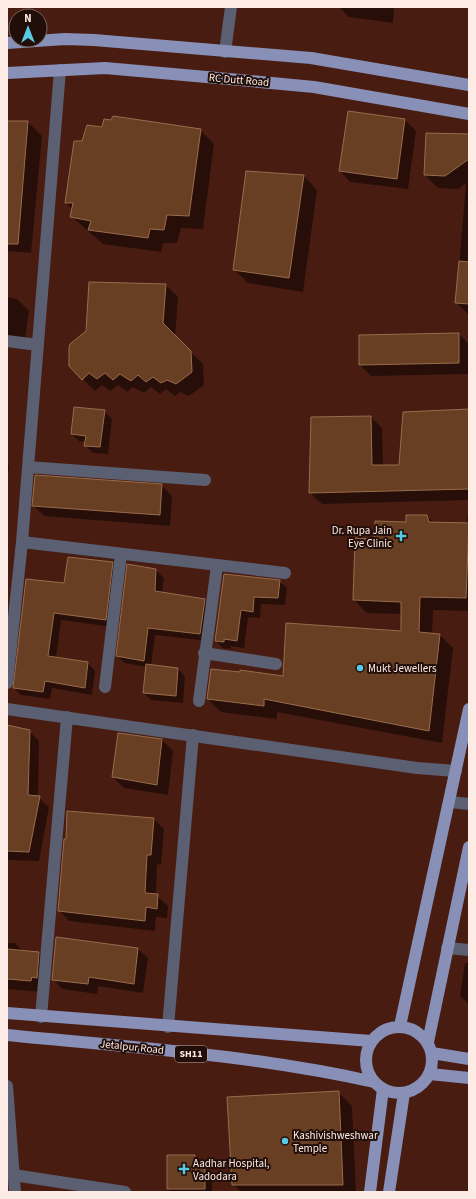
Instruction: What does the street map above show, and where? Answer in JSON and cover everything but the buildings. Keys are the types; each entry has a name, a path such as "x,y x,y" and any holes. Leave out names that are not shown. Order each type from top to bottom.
{"main road":[{"path":"7,43 65,39 94,40 311,58 469,85"},
{"name":"RC Dutt Road","path":"7,73 105,68 314,87 469,114"},
{"path":"400,1026 450,802 469,709"},
{"path":"469,847 447,948 430,1047 433,1064 430,1074 424,1083 415,1090 404,1093 393,1093 378,1085 368,1073 366,1062 367,1051 372,1041 384,1030 400,1026 411,1028 421,1034 430,1047 469,1059"},
{"name":"Jetalpur Road","path":"7,1014 372,1041"},
{"name":"Jetalpur Road","path":"7,1035 165,1050 306,1068 378,1085"},
{"path":"430,1074 469,1078"},
{"path":"370,1192 378,1085"},
{"path":"388,1192 404,1093"}],"street":[{"path":"225,52 231,7"},
{"path":"7,683 10,628 22,542 60,70"},
{"path":"7,342 38,345"},
{"path":"28,467 205,480"},
{"path":"22,542 285,573"},
{"path":"105,687 121,554"},
{"path":"199,701 204,653 217,566"},
{"path":"204,653 276,664"},
{"path":"7,709 417,768 456,771"},
{"path":"41,1017 67,717"},
{"path":"168,1027 193,735"},
{"path":"450,802 469,804"},
{"path":"447,948 469,950"},
{"path":"7,1086 10,1175 15,1192"},
{"path":"10,1175 125,1192"}],"place":[{"name":"Dr. Rupa Jain Eye Clinic","path":"401,536"},
{"name":"Mukt Jewellers","path":"360,668"},
{"name":"Kashivishweshwar Temple","path":"285,1141"},
{"name":"Aadhar Hospital, Vadodara","path":"184,1169"}]}
